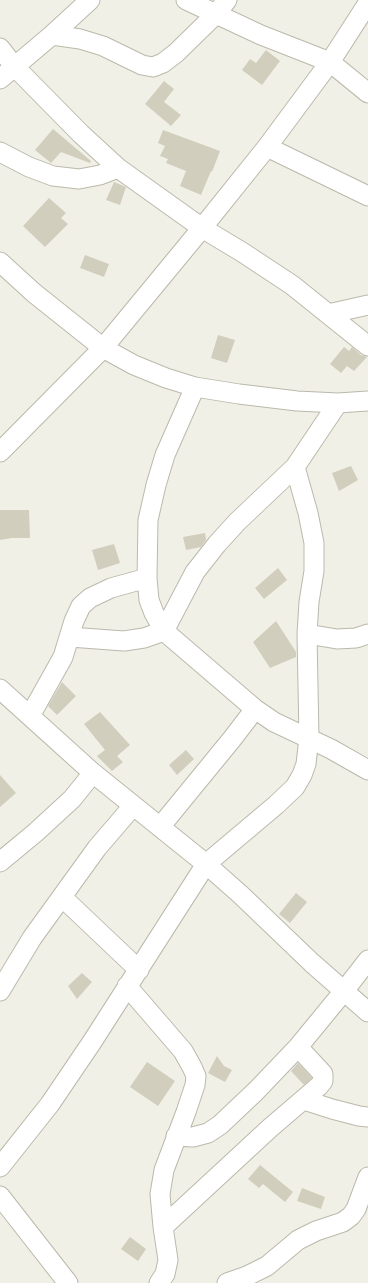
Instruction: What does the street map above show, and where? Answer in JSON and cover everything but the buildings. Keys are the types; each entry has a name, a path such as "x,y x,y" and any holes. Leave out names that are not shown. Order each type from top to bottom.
{"street":[{"path":"0,79 52,35 90,0"},
{"path":"186,0 222,7 261,35 330,62 368,93"},
{"path":"0,452 103,348 202,228 267,147 330,62 368,3"},
{"path":"52,35 80,39 103,46 142,65 153,67 163,63 176,52 222,7"},
{"path":"0,48 14,66 118,168 202,228 292,285 368,346"},
{"path":"267,147 368,196"},
{"path":"0,152 29,167 53,176 79,179 118,168"},
{"path":"0,262 34,293 103,348 134,365 166,378 195,387 239,394 297,401 366,405"},
{"path":"328,314 368,305"},
{"path":"195,387 165,455 148,520 147,578 149,600 154,614 164,630 255,709 274,722 367,767"},
{"path":"70,637 124,641 144,638 164,630 195,572 217,544 295,467 338,403"},
{"path":"0,1167 50,1104 139,970 206,864 276,805 295,787 302,776 306,764 309,738 307,634 309,602 314,571 314,543 308,513 295,467"},
{"path":"30,716 63,657 74,621 81,606 90,598 111,588 147,578"},
{"path":"307,634 337,639 356,638 368,634"},
{"path":"0,689 93,773 206,864 241,895 312,963 368,1012"},
{"path":"14,701 40,698"},
{"path":"160,827 255,709"},
{"path":"0,862 35,833 72,799 93,773"},
{"path":"0,991 32,938 98,848 133,806"},
{"path":"62,897 139,970"},
{"path":"176,1136 193,1137 208,1133 220,1125 256,1092 298,1047 368,960"},
{"path":"127,986 182,1051 196,1076 195,1085 164,1170 160,1194 162,1227 168,1260 165,1274 159,1283"},
{"path":"162,1227 270,1128 304,1100 323,1081 323,1074 298,1047"},
{"path":"304,1100 345,1113 368,1117"},
{"path":"227,1283 247,1276 267,1266 298,1240 316,1231 343,1222 351,1216 362,1214 368,1177"},
{"path":"0,1196 68,1283"}]}
